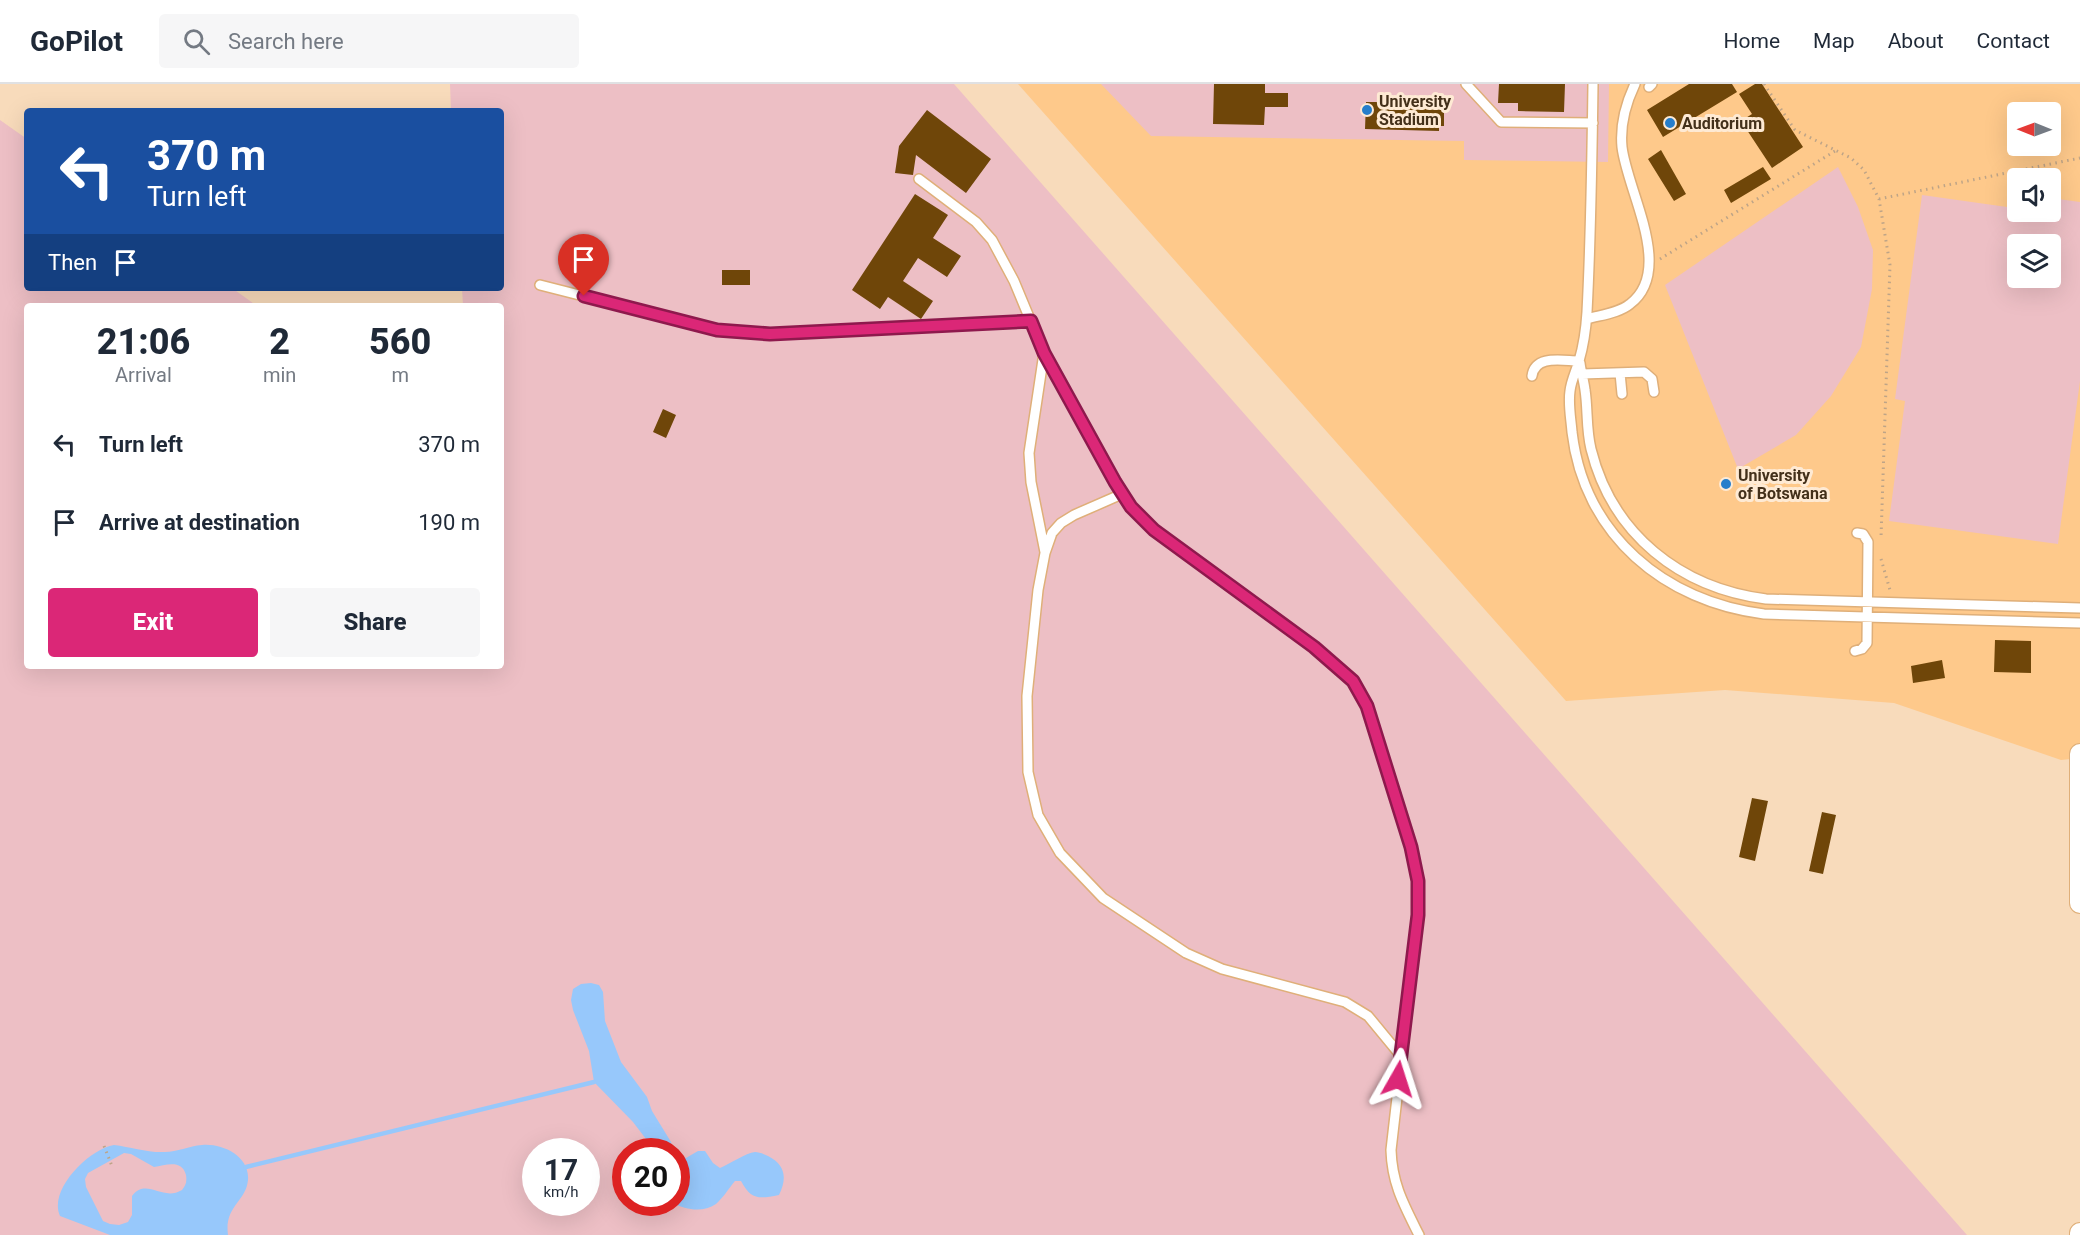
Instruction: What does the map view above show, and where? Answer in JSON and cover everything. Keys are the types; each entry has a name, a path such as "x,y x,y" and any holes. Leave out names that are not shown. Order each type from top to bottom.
{"street":[{"path":"2080,754 2080,903"}],"lane":[{"path":"1466,84 1501,122 1593,123"},
{"path":"1593,84 1587,319 1585,340 1570,391 1575,450 1585,484 1604,520 1631,554 1670,584 1715,605 1739,611 1764,614 2080,623"},
{"path":"1587,319 1630,305 1643,287 1650,265 1648,239 1630,183 1622,146 1624,116 1635,84"},
{"path":"919,179 976,222 992,240 1014,280 1044,353 1131,507 1154,530 1314,647 1353,681 1367,706 1411,847 1418,881 1418,915 1401,1056 1392,1170 1403,1204 1419,1235"},
{"path":"540,285 717,330 759,333 1031,321"},
{"path":"1044,353 1029,453 1031,482 1045,553"},
{"path":"1532,375 1535,366 1542,360 1579,361"},
{"path":"1579,361 1586,391 1585,407 1590,447 1599,478 1618,511 1642,543 1678,571 1720,590 1766,599 2080,608"},
{"path":"1620,373 1622,394"},
{"path":"1582,374 1647,374 1654,382 1654,392"},
{"path":"1122,494 1074,515 1061,524 1052,533 1045,553 1038,590 1027,696 1028,772 1038,815 1060,853 1103,898 1186,953 1222,969 1345,1002 1368,1016 1401,1056"},
{"path":"1856,651 1862,649 1867,643 1868,542 1863,534 1857,533"},
{"path":"1856,566 1867,566"}],"path":[{"path":"1764,84 1795,130 1851,158 1864,170 1879,199 1890,265 1881,544"},
{"path":"1650,265 1835,151"},
{"path":"1879,199 2080,158"},
{"path":"1880,556 1894,602"},
{"path":"104,1146 111,1166"}],"shaded area":[{"path":"450,84 954,84 1967,1235 0,1235 0,120 24,137 24,291 236,291 253,303 24,303 24,669 504,669 504,303 463,303 462,291 504,291 504,108 451,108"},
{"name":"University of Botswana","path":"1018,84 2080,84 2080,758 2061,760 1894,703 1725,690 1566,701"},
{"name":"University Stadium","path":"1101,84 1609,84 1608,162 1464,160 1464,141 1151,136"},
{"path":"1838,167 1858,207 1873,250 1872,289 1861,347 1831,396 1796,435 1738,469 1665,285"},
{"path":"1922,195 2007,207 2007,222 2061,222 2061,199 2080,202 2080,381 2058,544 1889,521 1905,401 1895,399"}],"water":[{"path":"581,984 599,985 603,992 605,1021 621,1062 647,1097 652,1111 669,1138 645,1138 594,1082 589,1051 571,1000 573,989"},
{"path":"114,1145 165,1152 210,1145 233,1153 244,1164 248,1180 243,1194 229,1217 228,1235 110,1235 60,1216 58,1206 65,1183 83,1162 104,1148","holes":["124,1153 131,1154 154,1167 168,1164 181,1167 186,1175 186,1183 182,1190 175,1193 149,1189 138,1191 132,1196 132,1215 128,1222 119,1225 110,1224 103,1221 86,1187 85,1179 88,1173"]},
{"path":"698,1151 705,1151 713,1163 720,1168 755,1152 768,1156 782,1168 784,1178 779,1195 756,1197 748,1192 741,1181 735,1181 716,1204 706,1209 690,1209 690,1156"}],"building":[{"path":"1214,84 1265,84 1265,93 1288,93 1288,107 1265,107 1264,125 1213,124"},
{"path":"1499,84 1565,84 1564,112 1518,111 1518,103 1498,103"},
{"name":"Auditorium","path":"1689,84 1732,84 1737,92 1663,137 1647,110"},
{"path":"1755,84 1762,84 1803,147 1772,168 1741,121 1752,114 1739,94"},
{"path":"1366,102 1444,102 1444,126 1439,126 1439,131 1365,129"},
{"path":"927,110 991,159 966,193 916,155 913,175 895,173 899,146"},
{"path":"1661,150 1686,194 1674,201 1648,159"},
{"path":"1763,167 1771,179 1731,203 1724,190"},
{"path":"915,194 948,215 933,238 961,256 947,277 918,258 903,281 933,301 921,319 888,297 880,309 852,290"},
{"path":"722,270 750,270 750,285 722,285"},
{"path":"663,409 676,415 666,438 653,432"},
{"path":"1995,640 2031,641 2031,673 1994,672"},
{"path":"1942,660 1945,678 1913,683 1911,666"},
{"path":"1752,798 1768,801 1755,861 1739,857"},
{"path":"1822,812 1836,815 1823,874 1809,871"}],"waterway":[{"path":"246,1167 594,1082"}],"place":[{"name":"University Stadium","path":"1367,110"},
{"name":"Auditorium","path":"1670,123"},
{"name":"University of Botswana","path":"1726,484"}],"route":[{"path":"584,296 717,330 770,334 1031,321 1044,353 1131,507 1154,530 1314,647 1353,681 1367,706 1411,847 1418,881 1418,915 1398,1079"}]}
